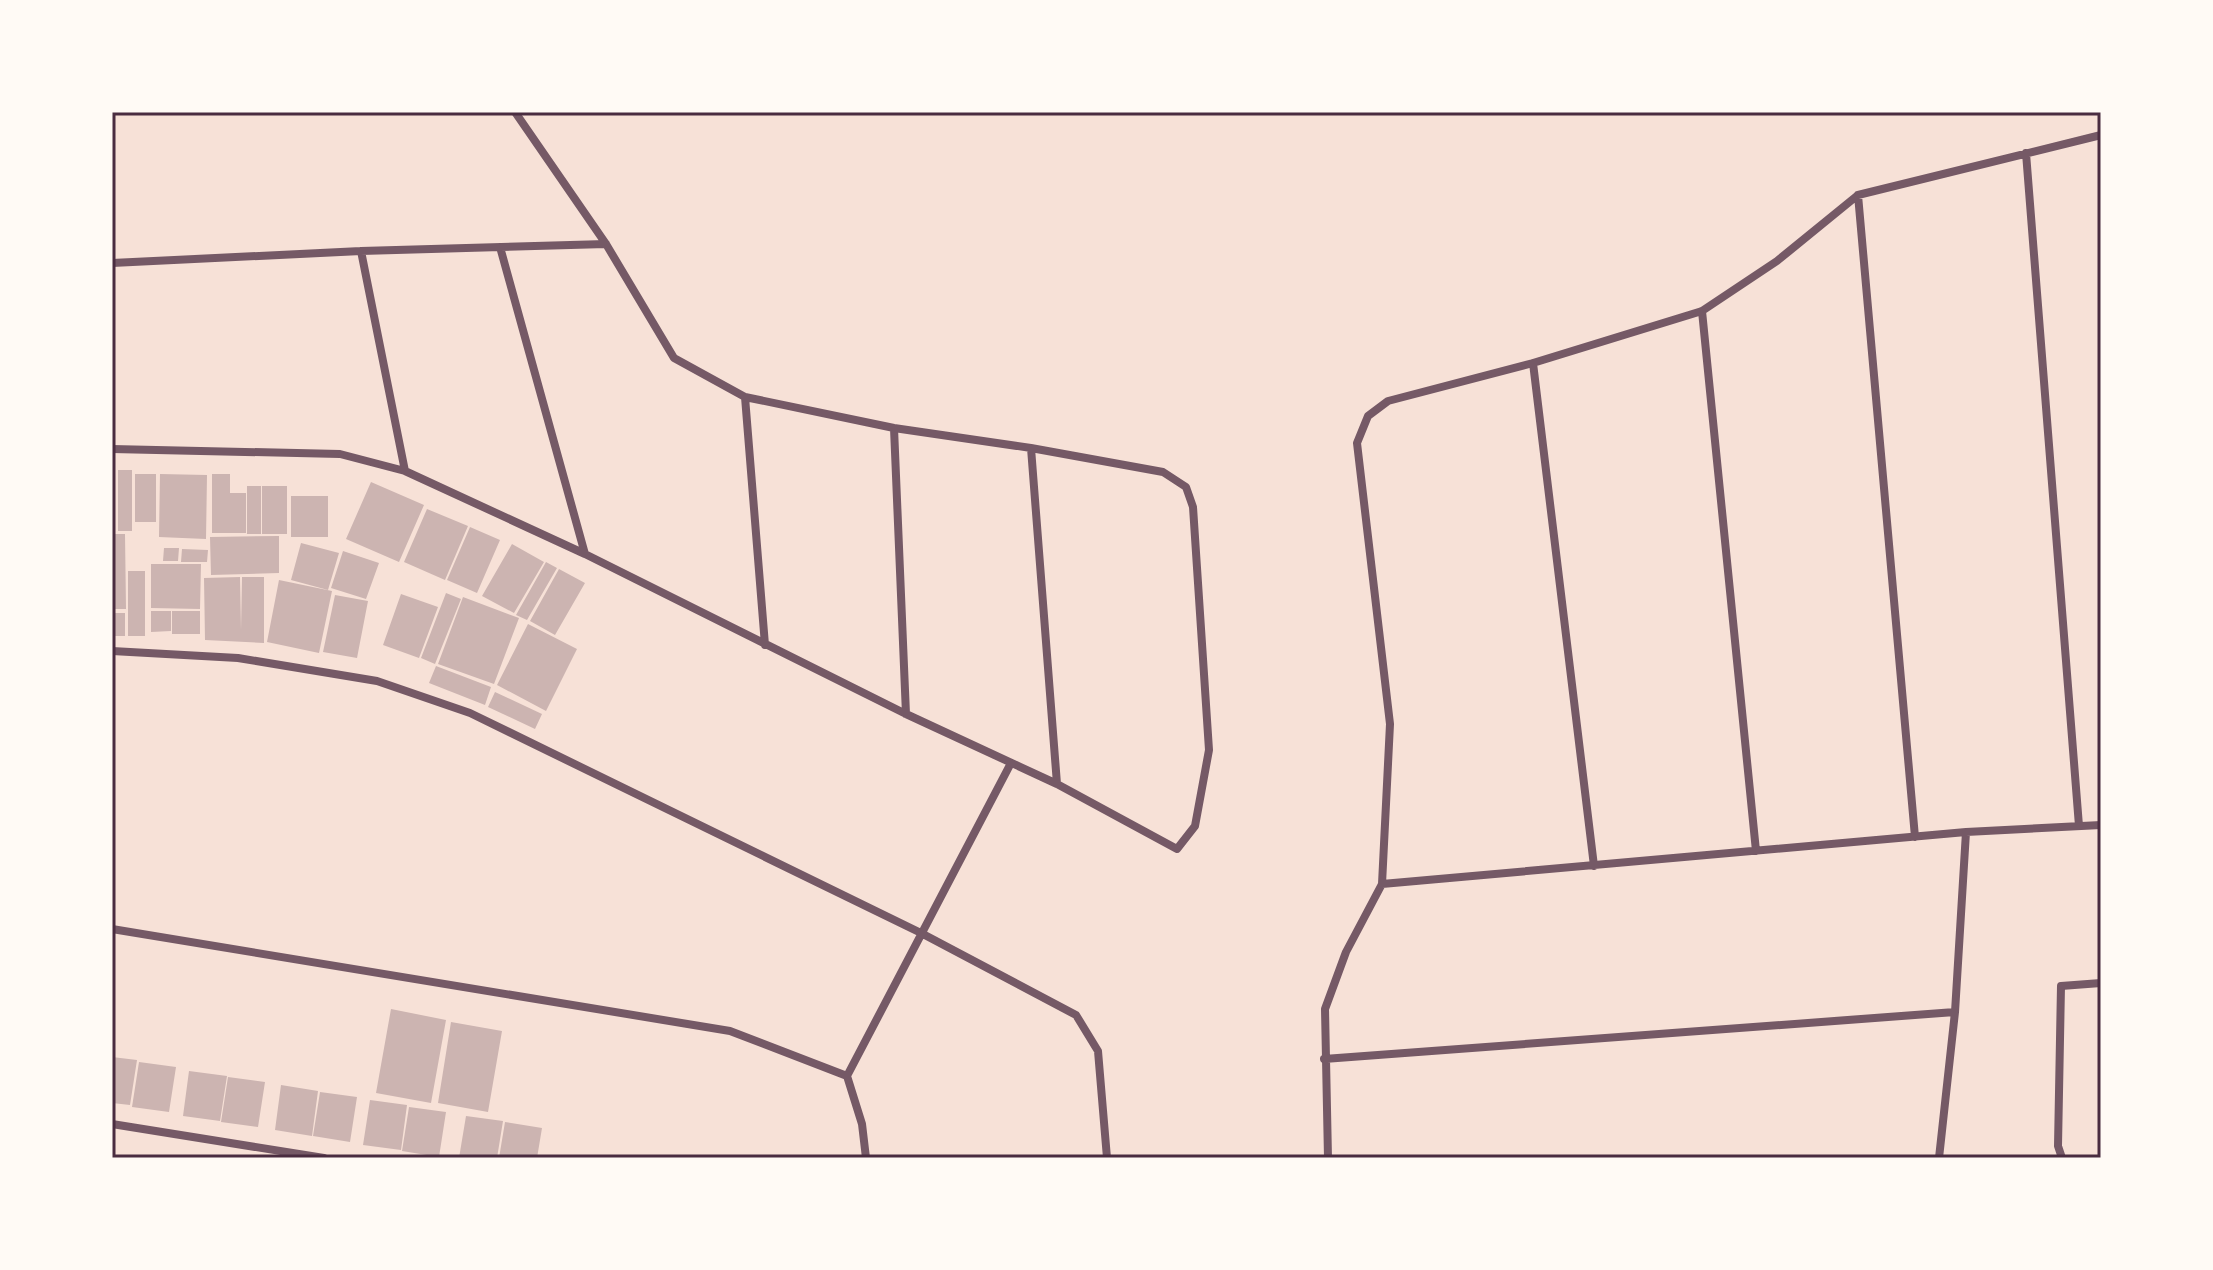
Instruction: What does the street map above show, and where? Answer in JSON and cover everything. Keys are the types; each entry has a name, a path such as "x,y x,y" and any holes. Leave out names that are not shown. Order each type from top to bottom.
{"street":[{"path":"112,449 340,454 405,471 585,554 906,714 1057,784 1177,849 1195,826 1209,750 1193,507 1186,487 1163,472 894,428 745,397 674,358 606,244 515,112"},
{"path":"1328,1158 1325,1009 1346,952 1382,884 1390,724 1357,443 1368,416 1388,401 1533,363 1702,311 1777,261 1858,195 2101,135"},
{"path":"2026,153 2079,826"},
{"path":"1858,195 1915,837"},
{"path":"112,263 361,251 606,244"},
{"path":"500,247 585,554"},
{"path":"361,251 405,471"},
{"path":"1702,311 1756,851"},
{"path":"1533,363 1594,866"},
{"path":"745,397 765,645"},
{"path":"894,428 906,714"},
{"path":"1031,448 1057,784"},
{"path":"112,651 238,658 377,681 470,713 921,933 1076,1015 1098,1051 1107,1158"},
{"path":"866,1158 862,1124 847,1076 1011,763"},
{"path":"1382,884 1966,832 2101,825"},
{"path":"1929,1158 1939,1158 1955,1012 1966,832"},
{"path":"112,929 730,1031 847,1076"},
{"path":"2062,1158 2058,1146 2061,986 2101,983"},
{"path":"1324,1059 1955,1012"},
{"path":"112,1124 324,1158"}],"building":[{"path":"118,470 132,470 132,531 118,531"},
{"path":"135,474 156,474 156,522 135,522"},
{"path":"160,474 207,475 206,539 159,537"},
{"path":"212,474 230,474 230,493 246,493 246,533 212,533"},
{"path":"371,482 424,505 399,562 346,539"},
{"path":"247,486 261,486 261,534 247,534"},
{"path":"262,486 287,486 287,534 262,534"},
{"path":"291,496 328,496 328,537 291,537"},
{"path":"427,509 468,526 445,580 404,562"},
{"path":"470,527 500,540 477,593 447,580"},
{"path":"112,534 125,534 126,609 112,609"},
{"path":"279,536 279,573 211,575 210,537"},
{"path":"301,543 339,553 328,590 291,580"},
{"path":"512,544 544,562 514,613 482,596"},
{"path":"164,548 179,548 178,561 163,561"},
{"path":"182,549 208,550 207,562 181,562"},
{"path":"343,551 379,563 366,599 331,588"},
{"path":"546,562 557,568 527,620 516,615"},
{"path":"151,564 201,564 200,609 151,608"},
{"path":"559,569 585,583 555,635 530,621"},
{"path":"128,571 145,571 145,636 128,636"},
{"path":"240,577 241,630 242,577 264,577 264,643 205,640 204,578"},
{"path":"279,580 332,591 319,653 267,642"},
{"path":"446,593 461,599 435,664 421,658"},
{"path":"401,594 438,607 419,658 383,645"},
{"path":"335,595 368,601 357,658 323,652"},
{"path":"463,597 519,618 494,684 438,664"},
{"path":"151,611 171,611 171,631 151,632"},
{"path":"172,611 200,611 200,634 172,634"},
{"path":"112,613 125,613 125,636 112,636"},
{"path":"528,624 577,649 546,711 497,685"},
{"path":"436,666 491,687 485,705 429,683"},
{"path":"495,692 542,714 535,729 488,707"},
{"path":"391,1009 446,1020 431,1103 376,1093"},
{"path":"451,1022 502,1031 488,1112 438,1103"},
{"path":"112,1057 137,1060 130,1105 112,1103"},
{"path":"139,1062 176,1067 169,1112 132,1107"},
{"path":"189,1071 227,1076 220,1121 183,1116"},
{"path":"228,1077 265,1082 258,1127 221,1122"},
{"path":"281,1085 318,1091 312,1136 275,1130"},
{"path":"320,1092 357,1097 350,1142 313,1136"},
{"path":"370,1100 407,1105 401,1150 363,1145"},
{"path":"409,1107 446,1112 439,1157 402,1151"},
{"path":"466,1116 503,1121 497,1158 459,1158"},
{"path":"505,1122 542,1128 537,1158 499,1158"}]}
